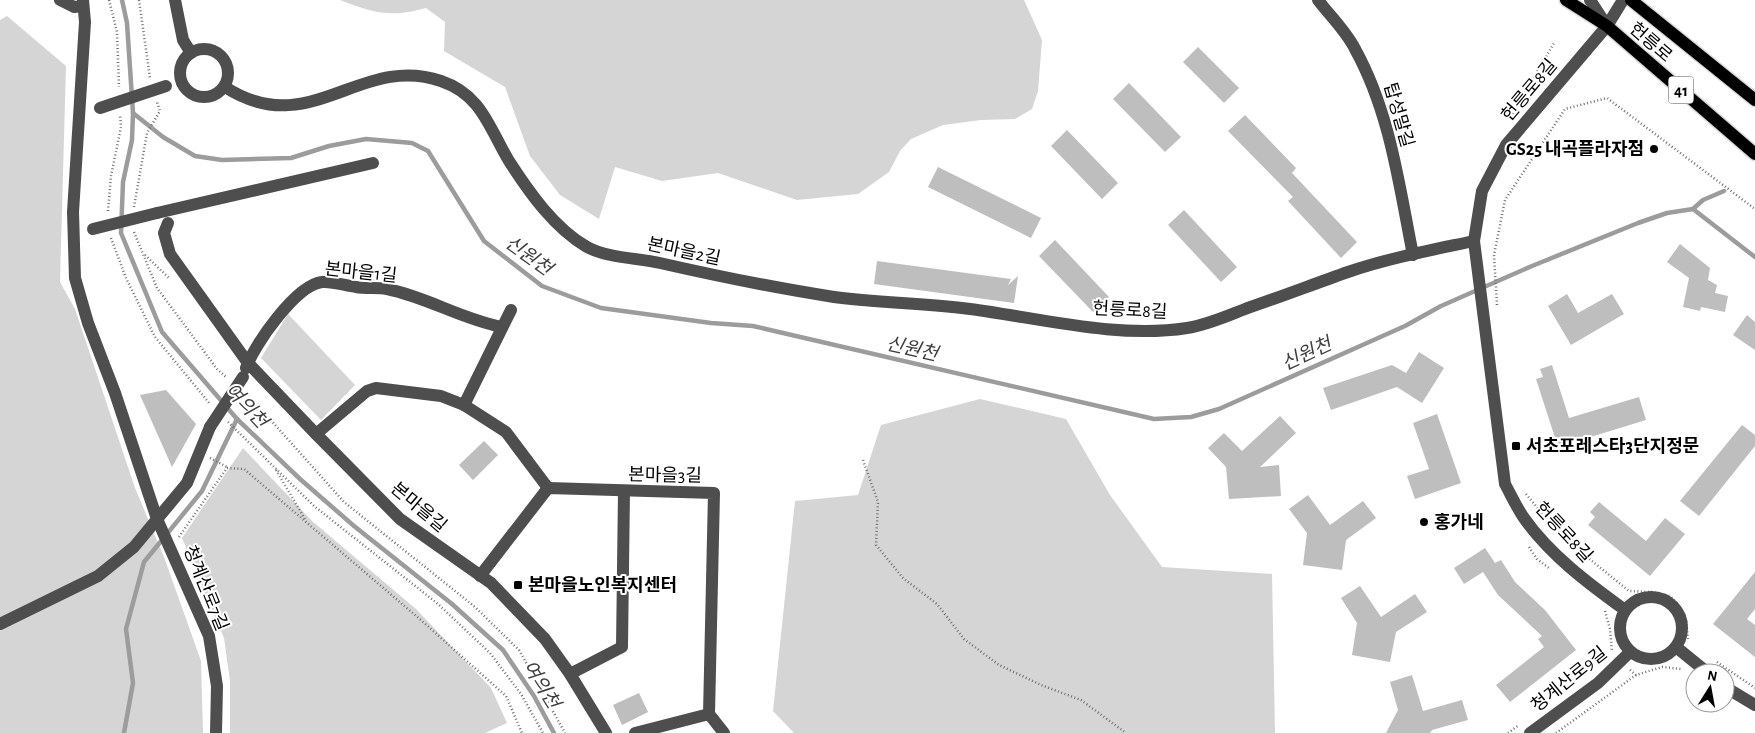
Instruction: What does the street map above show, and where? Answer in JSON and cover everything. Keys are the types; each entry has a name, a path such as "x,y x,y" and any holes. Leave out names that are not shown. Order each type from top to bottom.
{"main road":[{"name":"헌릉로","path":"1566,0 1607,26 1755,154"},
{"name":"헌릉로","path":"1631,0 1755,100"}],"street":[{"path":"60,0 74,7 83,3"},
{"path":"175,0 183,40 191,53"},
{"name":"탑성말길","path":"1318,0 1354,46 1370,78 1385,120 1413,255"},
{"path":"1590,0 1607,26"},
{"name":"헌릉로8길","path":"1623,0 1607,26 1506,145 1482,191 1474,241 1506,484 1524,518 1556,554 1594,587 1625,610"},
{"name":"청계산로7길","path":"83,3 85,22 73,212 75,278 88,322 115,393 159,523 209,636 217,686 216,733"},
{"path":"208,49 222,56 229,71 226,86 213,97 205,98 189,93 180,79 182,64 191,53 208,49"},
{"name":"본마을2길","path":"226,86 243,98 269,105 296,105 322,99 366,81 403,75 422,76 444,81 471,97 491,124 508,158 542,208 564,229 588,247 615,256 803,290"},
{"path":"80,112 100,108 166,86 180,79"},
{"path":"74,233 374,163"},
{"name":"본마을길","path":"168,223 164,233 170,254 248,363 400,519 482,573 545,639 570,674 606,733"},
{"name":"헌릉로8길","path":"803,290 834,297 967,309 1094,326 1158,332 1192,328 1352,270 1474,241"},
{"name":"본마을1길","path":"248,363 284,308 310,288 322,282 374,290 384,289 426,301 475,322 502,327"},
{"path":"464,405 511,310"},
{"path":"0,624 98,576 134,547 159,523 187,483 210,427 243,377 248,363"},
{"path":"316,434 366,391 376,388 441,396 464,405 506,432 548,488 482,573"},
{"name":"본마을3길","path":"548,488 714,494 708,714"},
{"path":"570,674 622,647 624,492"},
{"path":"1655,596 1669,603 1679,615 1682,625 1681,636 1676,647 1661,659 1650,661 1640,659 1630,652 1622,638 1620,627 1625,610 1644,597 1655,596"},
{"path":"1676,647 1696,663"},
{"name":"청계산로9길","path":"1530,733 1598,683 1630,652"},
{"path":"1735,693 1755,705"},
{"path":"635,733 708,714 724,733"}],"path":[{"path":"139,0 152,83"},
{"path":"1496,306 1494,255 1505,200 1565,109 1607,98 1755,209"},
{"path":"147,133 160,111 157,102"},
{"path":"237,431 314,506 438,604 490,653 521,694 543,733"},
{"path":"208,457 226,467 244,469 422,621 506,696 522,733"},
{"path":"863,460 878,502 876,545 903,578 937,604 964,640 999,665 1041,685 1081,700 1126,733"},
{"path":"171,547 226,467"},
{"path":"274,467 307,522"},
{"path":"1523,490 1560,535 1629,591 1652,592 1670,596 1676,602 1686,620 1689,643"},
{"path":"1711,658 1755,688"},
{"path":"1556,733 1636,675"}],"shaded area":[{"path":"340,0 1024,0 1042,40 1038,91 1032,109 1015,119 981,120 943,125 911,139 900,151 889,172 858,194 797,200 718,173 662,181 615,167 599,219 560,195 530,156 505,87 444,51 445,22 426,8 402,13 382,13"},
{"path":"7,16 66,66 60,282 75,309 135,488 164,557 201,661 203,733 0,733 0,20"},
{"path":"288,314 355,385 321,420 261,358"},
{"path":"980,399 1066,419 1110,495 1162,567 1272,574 1275,733 794,733 773,711 795,501 858,495 881,425"},
{"path":"243,448 312,521 416,609 491,688 507,723 485,733 230,733 230,681 224,638 182,538"}],"building":[{"path":"1198,47 1239,88 1224,103 1183,62"},
{"path":"1129,83 1181,137 1165,152 1113,99"},
{"path":"1245,115 1296,168 1292,173 1357,242 1341,258 1288,201 1293,197 1228,131"},
{"path":"1067,130 1118,183 1102,199 1051,146"},
{"path":"938,167 1041,218 1031,238 928,187"},
{"path":"1184,210 1237,267 1221,282 1168,225"},
{"path":"1055,240 1109,297 1093,312 1039,256"},
{"path":"1680,244 1710,268 1708,280 1717,285 1715,293 1728,296 1725,312 1701,307 1700,311 1683,307 1689,278 1667,262"},
{"path":"877,261 1011,279 1008,285 1018,276 1014,303 874,284"},
{"path":"1567,294 1578,313 1612,294 1624,314 1571,345 1548,306"},
{"path":"1747,315 1755,322 1755,350 1733,335"},
{"path":"1419,352 1444,368 1422,403 1397,387 1331,410 1323,388 1392,365 1406,373"},
{"path":"1552,365 1569,418 1639,397 1646,420 1558,447 1536,379 1543,377 1540,369"},
{"path":"166,390 196,424 172,467 140,395"},
{"path":"1437,414 1461,483 1415,499 1407,476 1429,469 1413,423"},
{"path":"1280,416 1296,433 1260,467 1279,465 1281,496 1229,499 1226,467 1208,448 1224,433 1242,451"},
{"path":"1742,425 1755,435 1755,446 1699,516 1680,501"},
{"path":"484,441 498,455 473,480 459,465"},
{"path":"1308,495 1330,525 1363,501 1376,518 1346,540 1342,570 1303,565 1307,533 1289,509"},
{"path":"1599,502 1646,541 1665,518 1685,534 1650,576 1588,525 1595,517 1590,512"},
{"path":"1485,548 1495,563 1501,560 1515,582 1545,610 1576,650 1510,702 1496,685 1544,647 1538,639 1542,636 1498,595 1483,572 1464,584 1454,568"},
{"path":"1755,572 1755,609 1747,619 1755,625 1755,657 1713,624"},
{"path":"1360,586 1381,617 1415,594 1427,612 1396,632 1390,662 1352,655 1357,623 1341,598"},
{"path":"1412,675 1423,711 1462,700 1468,720 1432,730 1430,733 1386,733 1398,710 1390,682"},
{"path":"639,693 648,712 622,725 613,705"}],"waterway":[{"name":"여의천","path":"122,0 127,23 133,113 132,140 123,182 121,233 162,332 237,419 300,479 354,526 452,604 503,650 534,696 554,733"},
{"name":"신원천","path":"133,113 163,137 195,156 222,160 291,158 329,146 366,139 412,143 428,151 484,241 542,286 601,308 711,323 753,326 1154,419 1191,417 1219,409 1405,326 1441,306 1532,266 1638,223 1667,213 1693,209 1703,200 1724,191"},
{"path":"1693,209 1755,257"},
{"path":"124,733 133,683 126,629 144,562 202,491 237,419"}],"place":[{"name":"GS25 내곡플라자점","path":"1654,149"},
{"name":"서초포레스타3단지정문","path":"1516,446"},
{"name":"홍가네","path":"1424,522"},
{"name":"본마을노인복지센터","path":"518,585"}]}
